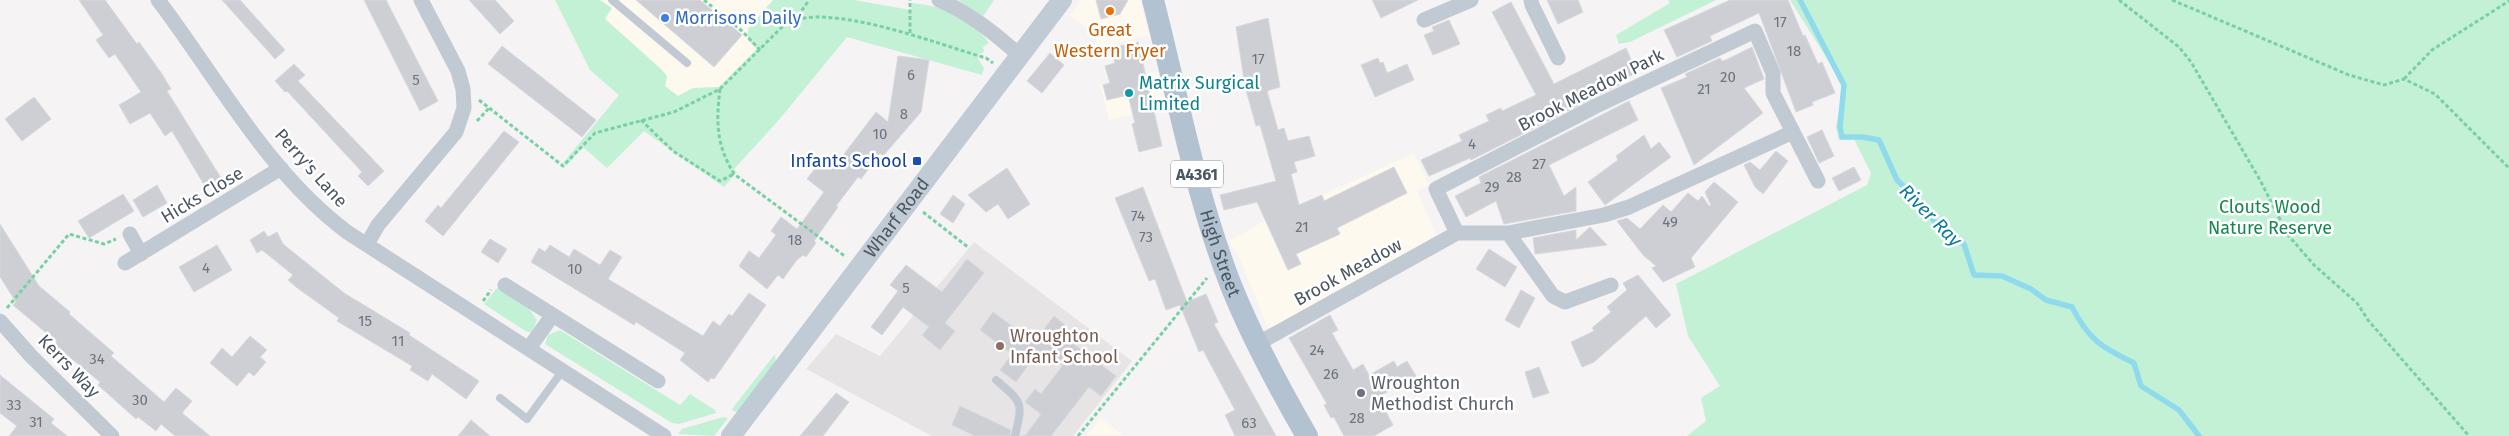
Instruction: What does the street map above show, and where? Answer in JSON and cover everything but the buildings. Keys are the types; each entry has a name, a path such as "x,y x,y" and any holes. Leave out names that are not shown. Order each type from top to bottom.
{"main road":[{"name":"High Street","path":"1154,0 1202,194 1223,263 1256,344 1307,436"},
{"name":"Wharf Road","path":"731,436 1013,63 1056,2"}],"street":[{"name":"Perry's Lane","path":"158,0 281,168 326,215 367,244 664,436"},
{"path":"367,244 378,225 456,132 461,121 464,98 458,71 421,0"},
{"path":"939,0 968,16 1013,63"},
{"path":"1424,20 1471,0"},
{"path":"1531,0 1558,58"},
{"name":"Brook Meadow Park","path":"1457,232 1436,188 1613,97 1755,31 1773,73 1773,94 1818,180"},
{"path":"1457,232 1508,233 1604,215 1629,207 1793,132"},
{"name":"Hicks Close","path":"125,263 281,168"},
{"name":"Brook Meadow","path":"1256,344 1457,232"},
{"path":"1508,233 1553,296 1565,302 1611,285"},
{"path":"130,234 142,254"},
{"path":"505,285 658,381"},
{"name":"Kerrs Way","path":"3,316 112,436"},
{"path":"529,348 552,316"}],"lane":[{"path":"612,0 686,63"},
{"path":"500,398 527,419 563,370"},
{"path":"996,380 1020,403 1020,414 1015,436"}],"path":[{"path":"704,0 742,31 760,50"},
{"path":"464,98 476,98 490,107 563,166 595,133 674,112 720,89 785,24 798,16 810,0"},
{"path":"910,0 910,33"},
{"path":"2118,0 2178,47 2191,62 2260,180 2288,235 2314,265 2357,303 2386,342 2469,436"},
{"path":"2172,0 2349,76 2384,85 2404,79 2432,50 2509,1"},
{"path":"798,16 821,15 840,17 910,33 986,58 1013,63"},
{"path":"2404,79 2434,94 2509,168"},
{"path":"720,89 718,131 723,156 734,174 848,258 839,269 851,278"},
{"path":"641,120 673,151 720,182 734,174"},
{"path":"908,201 969,248"},
{"path":"3,316 69,234 104,244 130,234"},
{"path":"1078,436 1205,280 1223,263"},
{"path":"473,313 495,286 505,285"}],"shaded area":[{"path":"600,0 773,0 748,29 748,40 757,49 719,87 693,88 678,96 665,86 667,76 661,69 605,18"},
{"path":"1081,0 1140,0 1149,35 1098,48 1094,33 1070,15"},
{"path":"1157,71 1166,107 1109,120 1100,85"},
{"path":"1414,153 1429,185 1417,191 1436,234 1354,284 1331,293 1316,306 1269,331 1238,254 1229,241 1263,222"},
{"name":"Wroughton Infant School","path":"974,242 1132,361 1073,436 932,436 806,369 836,334 880,356"},
{"path":"1101,418 1123,436 1086,436"}],"green space":[{"path":"555,0 600,0 612,8 605,19 661,69 667,76 665,86 678,96 693,88 719,87 757,49 748,40 748,29 773,0 854,0 911,10 912,3 934,7 955,14 973,26 989,43 983,47 984,52 979,54 978,59 984,68 982,75 847,37 778,121 734,169 737,172 724,187 644,131 607,168 583,147 566,166 563,163 619,95 590,70"},
{"path":"958,0 994,0 983,16"},
{"path":"1668,0 1716,0 1630,42 1619,44 1616,35 1670,3"},
{"name":"Clouts Wood Nature Reserve","path":"1790,0 2509,0 2509,436 1687,436 1706,421 1701,398 1720,386 1688,336 1676,284 1867,185 1871,173 1854,139 1839,140 1836,127 1841,99 1841,81"},
{"path":"497,288 527,306 537,320 532,332 527,332 484,304"},
{"path":"560,330 680,405 690,394 715,410 716,413 679,424 672,423 545,344 548,335"},
{"path":"775,354 776,363 738,412 733,411 732,409"},
{"path":"723,417 728,418 714,436 678,434 682,429"}],"waterway":[{"name":"River Ray","path":"1800,0 1844,85 1840,127 1842,137 1862,137 1879,140 1897,180 1917,199 1935,222 1964,244 1974,275 2002,276 2031,289 2046,300 2072,307 2090,335 2104,347 2134,363 2141,386 2179,410 2199,436"}],"place":[{"name":"Great Western Fryer","path":"1110,11"},
{"name":"Morrisons Daily","path":"665,18"},
{"name":"Matrix Surgical Limited","path":"1129,93"},
{"name":"Infants School","path":"917,161"},
{"name":"Wroughton Infant School","path":"1000,346"},
{"name":"Wroughton Methodist Church","path":"1361,393"}]}
